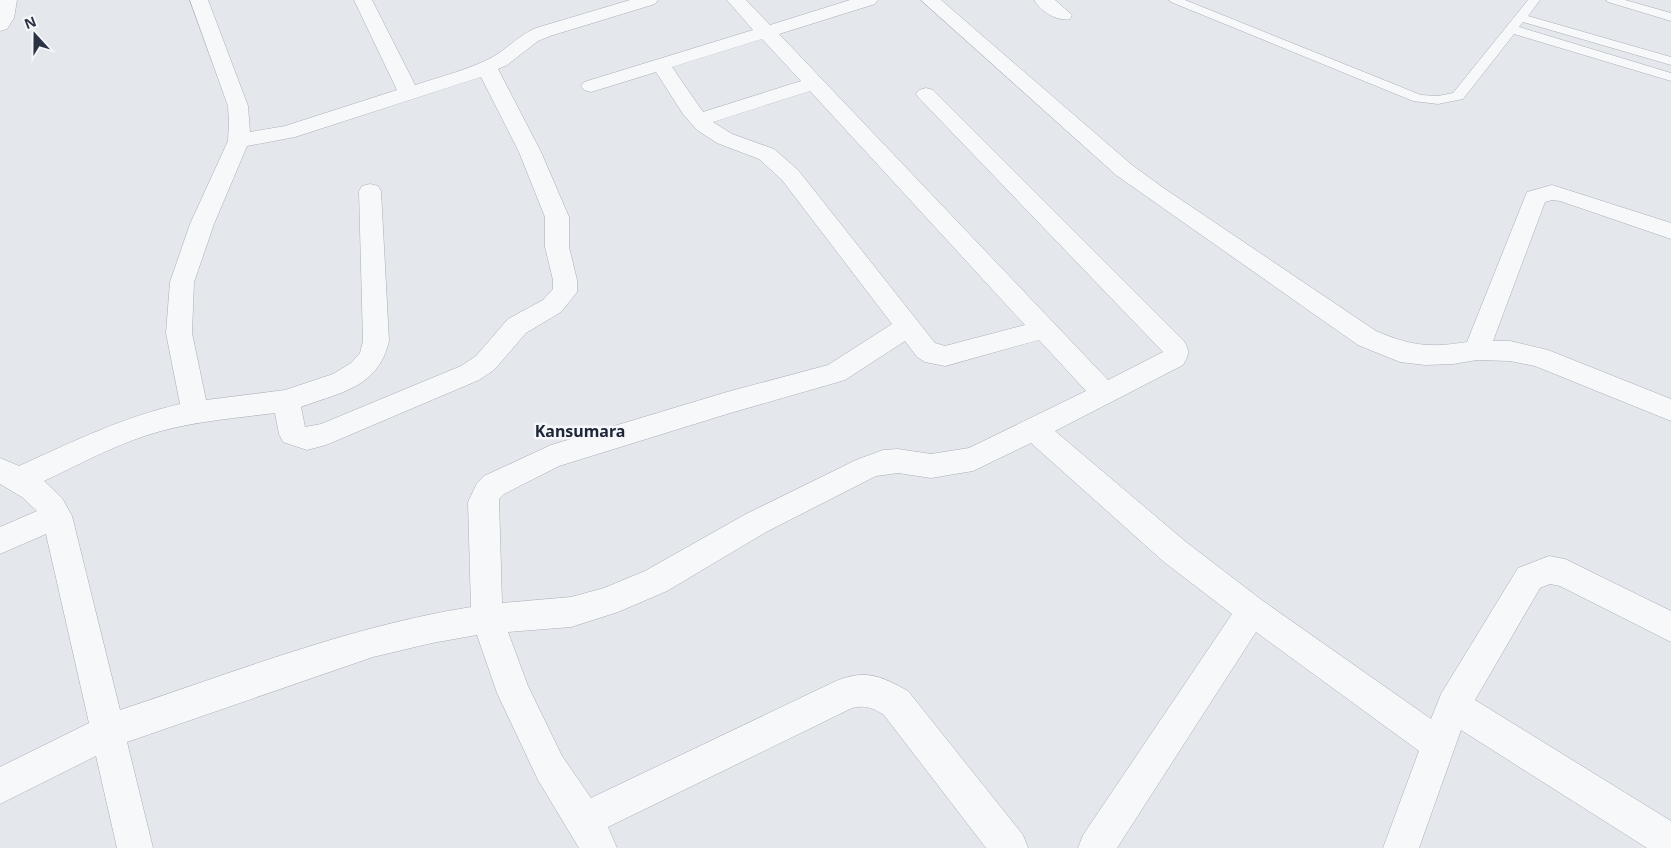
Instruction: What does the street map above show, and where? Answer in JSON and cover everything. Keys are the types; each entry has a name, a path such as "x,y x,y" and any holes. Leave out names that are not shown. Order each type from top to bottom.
{"street":[{"path":"0,25 5,18 8,0"},
{"path":"195,412 180,333 182,282 202,224 239,141 240,122 238,106 198,0"},
{"path":"363,0 410,94"},
{"path":"239,141 288,132 487,68 500,61 537,34 649,0"},
{"path":"736,0 1105,394"},
{"path":"591,86 869,0"},
{"path":"930,0 1132,176 1367,338 1400,352 1425,355 1453,354 1477,350 1510,351 1539,357 1671,410"},
{"path":"1043,0 1063,15"},
{"path":"661,64 698,120 712,132 730,142 763,152 780,164 926,350 934,355 945,356 1044,329"},
{"path":"286,401 293,434 306,439 326,434 470,374 485,363 517,326 552,306 565,292 565,280 557,247 557,217 530,152 487,68"},
{"path":"698,120 815,83"},
{"path":"0,786 109,731 373,642 432,628 487,620 571,612 606,602 656,581 756,523 866,468 883,462 898,461 931,466 973,459 1174,358 1175,348 926,94"},
{"path":"9,475 156,421 195,412 286,401 342,381 360,370 372,357 376,341 370,191"},
{"path":"1477,350 1535,197 1552,192 1671,231"},
{"path":"907,327 836,374 726,403 551,457 494,485 486,492 483,502 487,620 514,693 550,768 591,834 848,693 866,689 880,693 896,703 994,831 1010,848"},
{"path":"1034,429 1175,552 1439,745"},
{"path":"9,475 40,493 50,504 57,516 136,848"},
{"path":"0,541 57,516"},
{"path":"1401,848 1453,706 1529,578 1549,570 1565,573 1671,627"},
{"path":"1096,848 1252,610"},
{"path":"1453,706 1671,842"}],"lane":[{"path":"1175,0 1409,94 1432,101 1458,96 1534,0"},
{"path":"1612,0 1671,17"},
{"path":"1520,17 1671,61"},
{"path":"1511,30 1671,77"}],"district":[{"name":"Kansumara","path":"580,431"}]}
